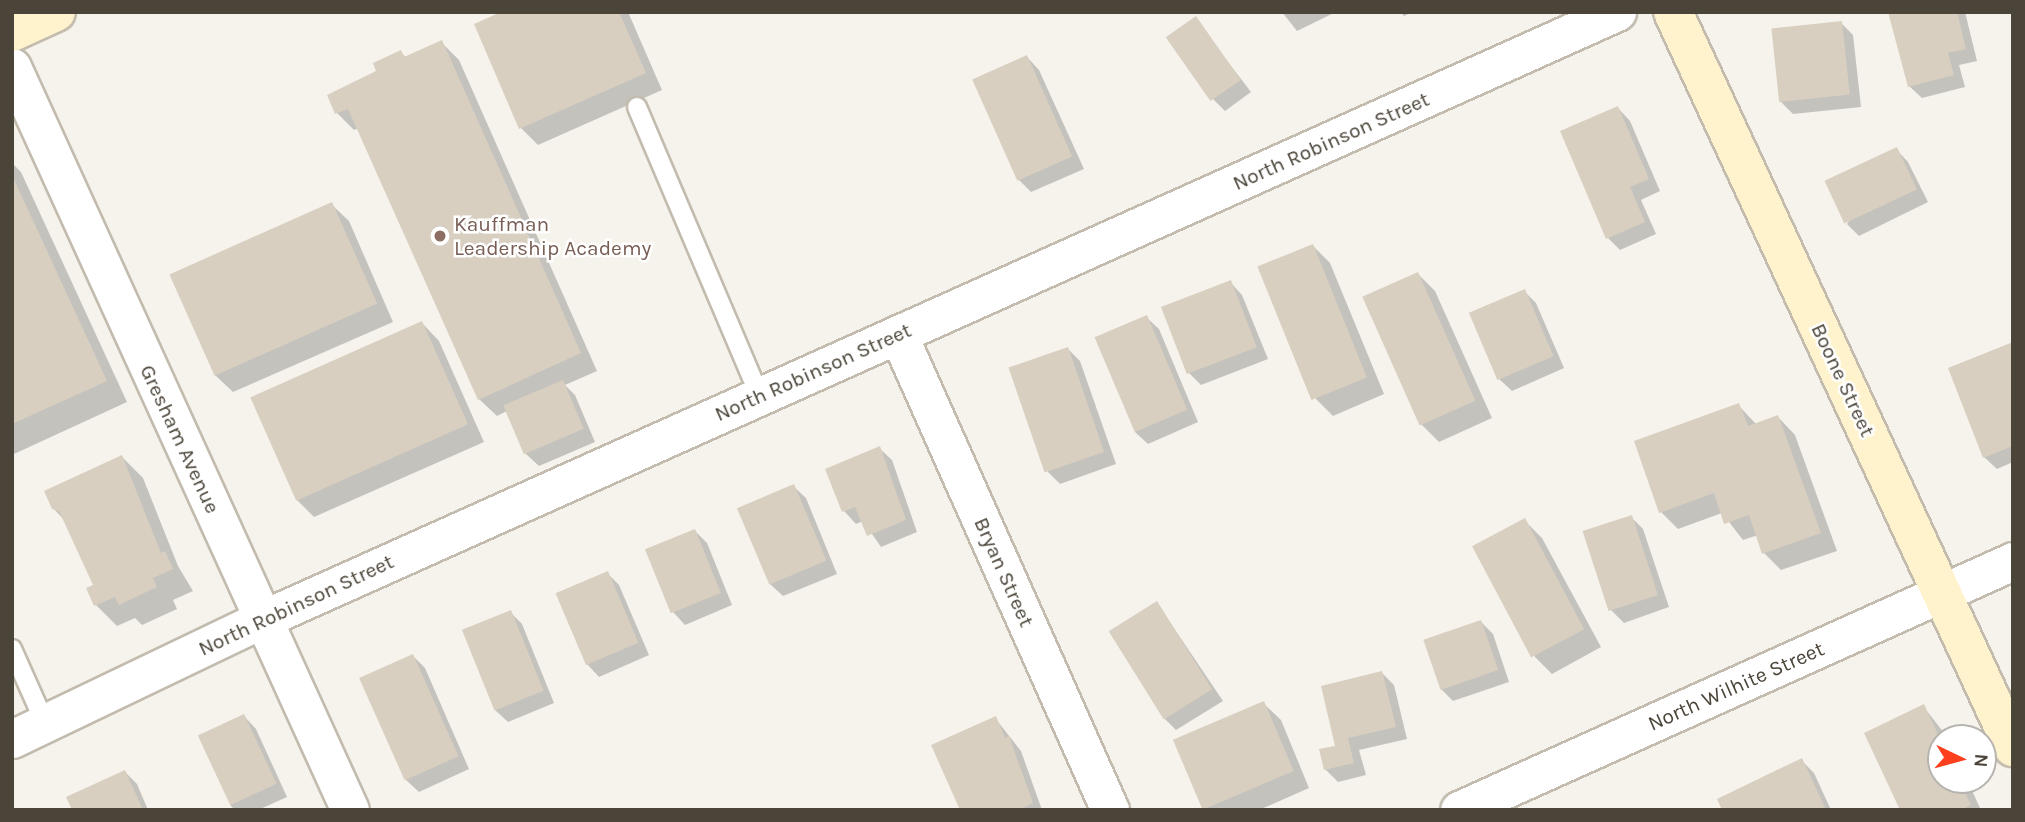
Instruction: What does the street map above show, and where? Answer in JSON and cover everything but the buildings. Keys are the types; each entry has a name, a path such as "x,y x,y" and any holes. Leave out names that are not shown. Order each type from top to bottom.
{"street":[{"path":"12,32 56,12"},
{"name":"North Robinson Street","path":"12,739 263,619 1617,12"},
{"name":"Boone Street","path":"1673,12 2013,747"},
{"name":"Gresham Avenue","path":"12,67 350,810"},
{"name":"Bryan Street","path":"898,334 1110,810"},
{"name":"North Wilhite Street","path":"1459,810 2013,561"}],"lane":[{"path":"637,107 760,397"},
{"path":"12,649 45,723"}],"place":[{"name":"Kauffman Leadership Academy","path":"440,236"}]}
